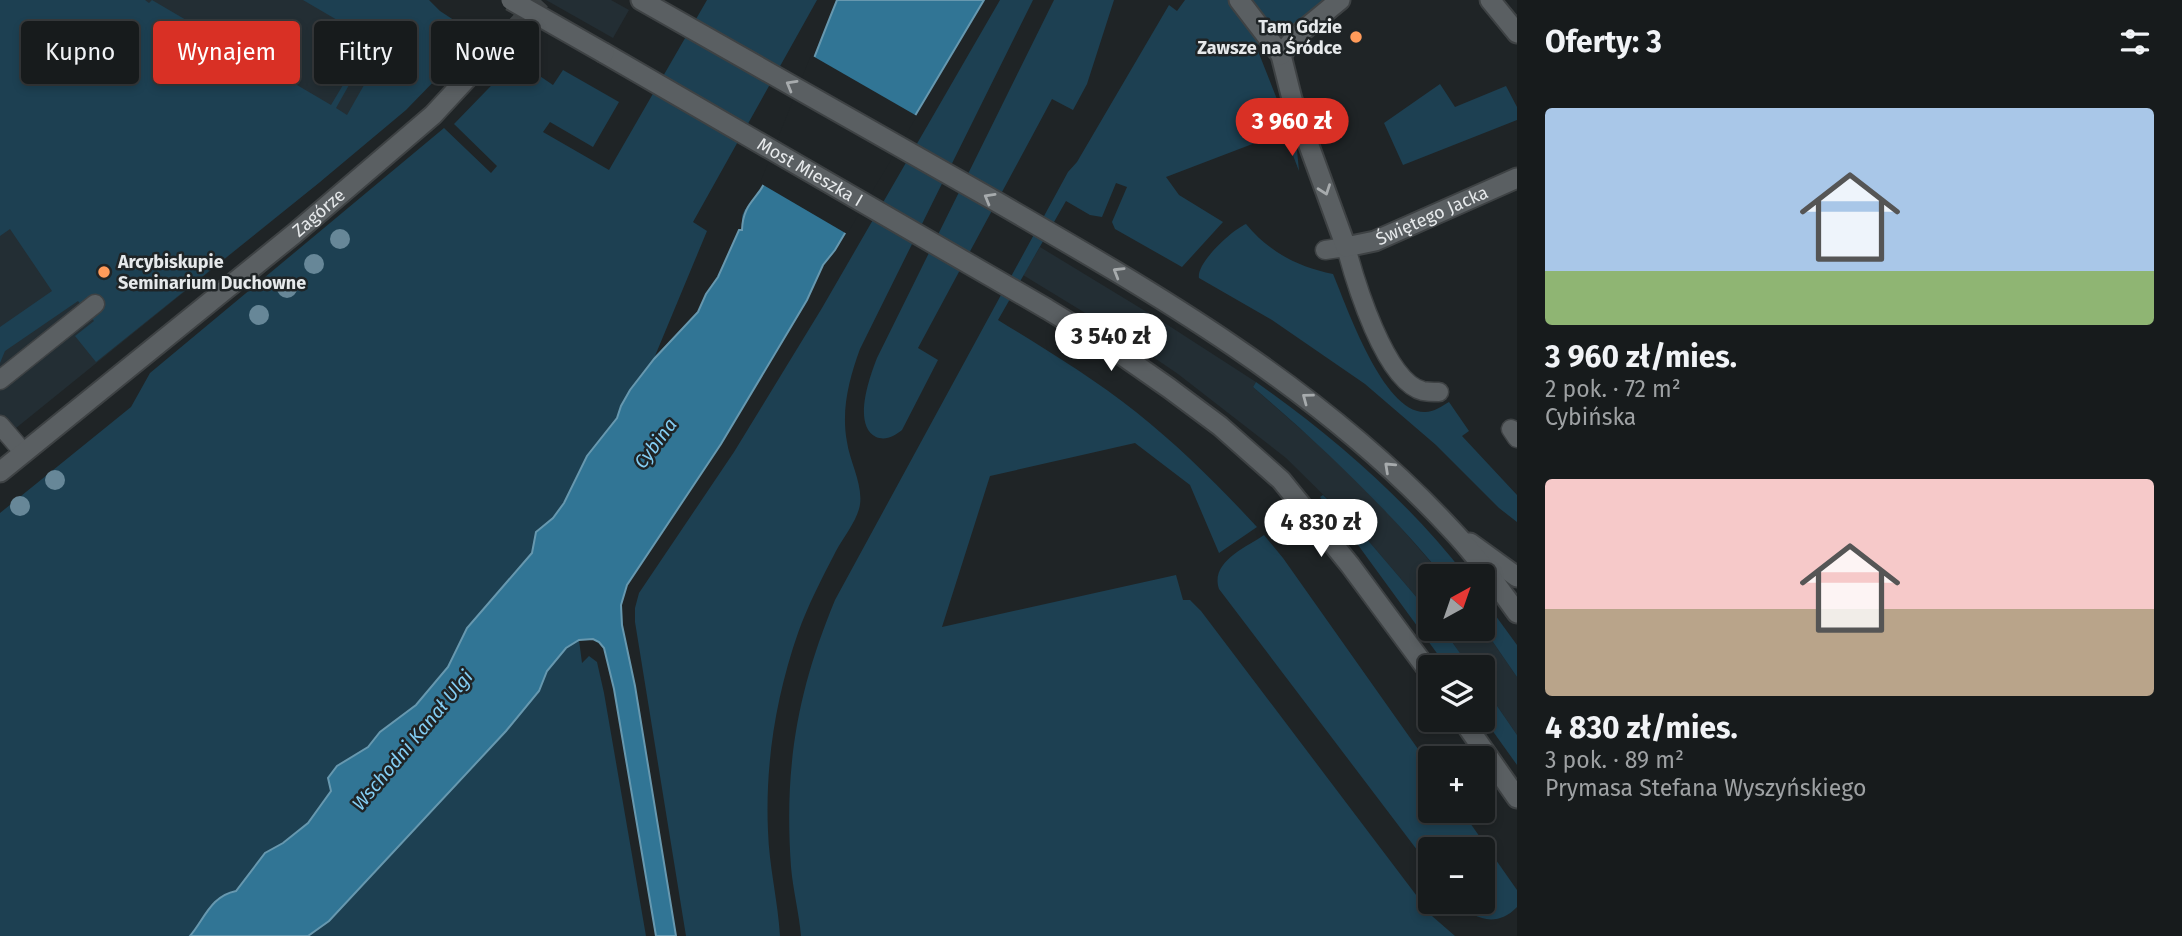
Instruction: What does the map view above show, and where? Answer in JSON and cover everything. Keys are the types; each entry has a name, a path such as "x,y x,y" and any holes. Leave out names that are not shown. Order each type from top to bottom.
{"street":[{"name":"Most Mieszka I","path":"510,0 1014,291 1116,351 1170,388 1266,466 1314,518 1418,657"},
{"path":"641,0 1157,296 1276,374 1360,441 1451,528 1517,578"},
{"path":"1239,0 1281,55 1292,99 1346,247"},
{"path":"1281,55 1295,37 1340,0"},
{"path":"1490,0 1517,33"},
{"name":"Zagórze","path":"0,472 294,234 433,115 462,84"},
{"name":"Świętego Jacka","path":"1346,247 1375,241 1517,178"},
{"path":"1451,528 1517,613"},
{"path":"1471,732 1517,798"}],"lane":[{"path":"1325,250 1346,247 1356,285 1382,349 1406,380 1421,391 1439,392"},
{"path":"0,380 95,304"},
{"path":"0,425 24,453"}],"shaded area":[{"name":"Arcybiskupie Seminarium Duchowne","path":"0,0 318,0 354,21 314,21 314,84 404,84 320,182 0,441"},
{"name":"Arcybiskupie Seminarium Duchowne","path":"0,0 145,0 149,3 152,0 188,21 153,21 153,84 295,84 331,105 344,84 350,84 336,108 347,115 365,84 417,84 417,21 339,21 303,0 429,0 455,21 431,21 431,84 406,110 96,362 75,336 94,321 78,301 5,351 0,363 0,327 52,291 10,229 0,236"},
{"path":"546,0 611,0 629,10 613,38"},
{"path":"707,0 817,0 693,222 707,231 655,356 698,312 718,277 739,230 742,230 745,209 839,240 823,265 807,300 721,444 627,585 586,640 579,640 582,663 589,656 597,662 646,936 0,936 0,513 131,407 150,373 444,128 491,173 497,166 454,124 493,84 539,84 539,76 553,85 563,70 619,102 593,147 550,122 543,132 609,170"},
{"path":"1000,0 1033,0 860,349 849,383 845,430 859,484 859,509 820,581 798,633 778,706 770,756 768,831 780,936 686,936 635,622 639,593 734,452 822,308"},
{"path":"1054,0 1114,0 1087,84 1073,110 1052,99 918,348 938,360 902,430 887,438 876,437 869,431 864,411 867,388 877,358"},
{"path":"1185,0 1326,0 1289,30 1278,28 1256,46 1297,150 1299,171 1284,132 1166,177 1179,195 1223,222 1182,267 1115,229 1112,222 1127,187 1116,183 1102,217 1090,215 1066,201 998,320 1120,399 1199,467 1257,527 1219,553 1190,485 1135,443 990,476 942,627 1176,575 1183,600 1190,600 1201,611 1418,898 1418,914 1430,914 1455,936 801,936 791,867 789,831 792,763 796,730 811,666 835,600 1068,172 1077,162 1169,5 1177,11"},
{"name":"Arcybiskupie Seminarium Duchowne","path":"417,57 424,61 417,69"},
{"path":"1440,84 1455,107 1506,86 1517,107 1517,120 1403,165 1384,123"},
{"path":"1246,224 1264,243 1285,257 1333,274 1369,356 1395,396 1410,408 1425,412 1449,402 1469,431 1462,436 1517,495 1517,522 1499,508 1436,445 1365,384 1272,320 1199,278 1203,264 1209,256 1224,240"},
{"path":"1040,247 1256,382 1253,387 1345,468 1433,564 1418,564 1418,599 1360,531 1286,458 1178,374 1118,333 1023,275"},
{"path":"1256,382 1368,471 1419,521 1456,564 1432,564 1352,477 1253,387"},
{"path":"1323,495 1360,531 1418,599 1418,627 1350,534 1320,497"},
{"path":"1264,535 1418,749 1418,823 1470,823 1480,837 1418,837 1418,851 1219,589 1218,579 1224,563"},
{"path":"1495,615 1517,645 1517,677 1492,641 1495,641"},
{"path":"1428,641 1451,641 1461,655 1438,655"},
{"path":"1451,641 1492,641 1517,677 1517,735 1495,703 1495,655 1461,655"},
{"path":"1495,703 1517,735 1517,765 1493,732"},
{"path":"1495,859 1517,890 1517,907 1502,918 1478,917 1473,914 1495,914"}],"water":[{"path":"837,0 984,0 835,250 823,265 807,300 721,444 627,585 621,605 622,625 635,686 676,936 656,936 614,689 604,648 593,639 579,640 566,648 547,671 539,691 506,731 329,921 308,936 190,936 214,903 236,891 265,853 308,823 331,791 328,778 337,766 368,747 380,732 416,705 448,667 467,628 532,553 536,532 553,518 564,503 587,456 617,418 630,390 654,359 698,312 718,277 739,230 742,230 745,213 767,178"}],"pier":[{"path":"811,55 917,116 847,234 760,183"}],"tunnel":[{"path":"521,21 541,0"}],"place":[{"name":"Tam Gdzie Zawsze na Śródce","path":"1356,37"},
{"name":"Arcybiskupie Seminarium Duchowne","path":"104,272"}],"water label":[{"name":"Cybina","path":"655,443"},
{"name":"Wschodni Kanał Ulgi","path":"412,740"}]}
